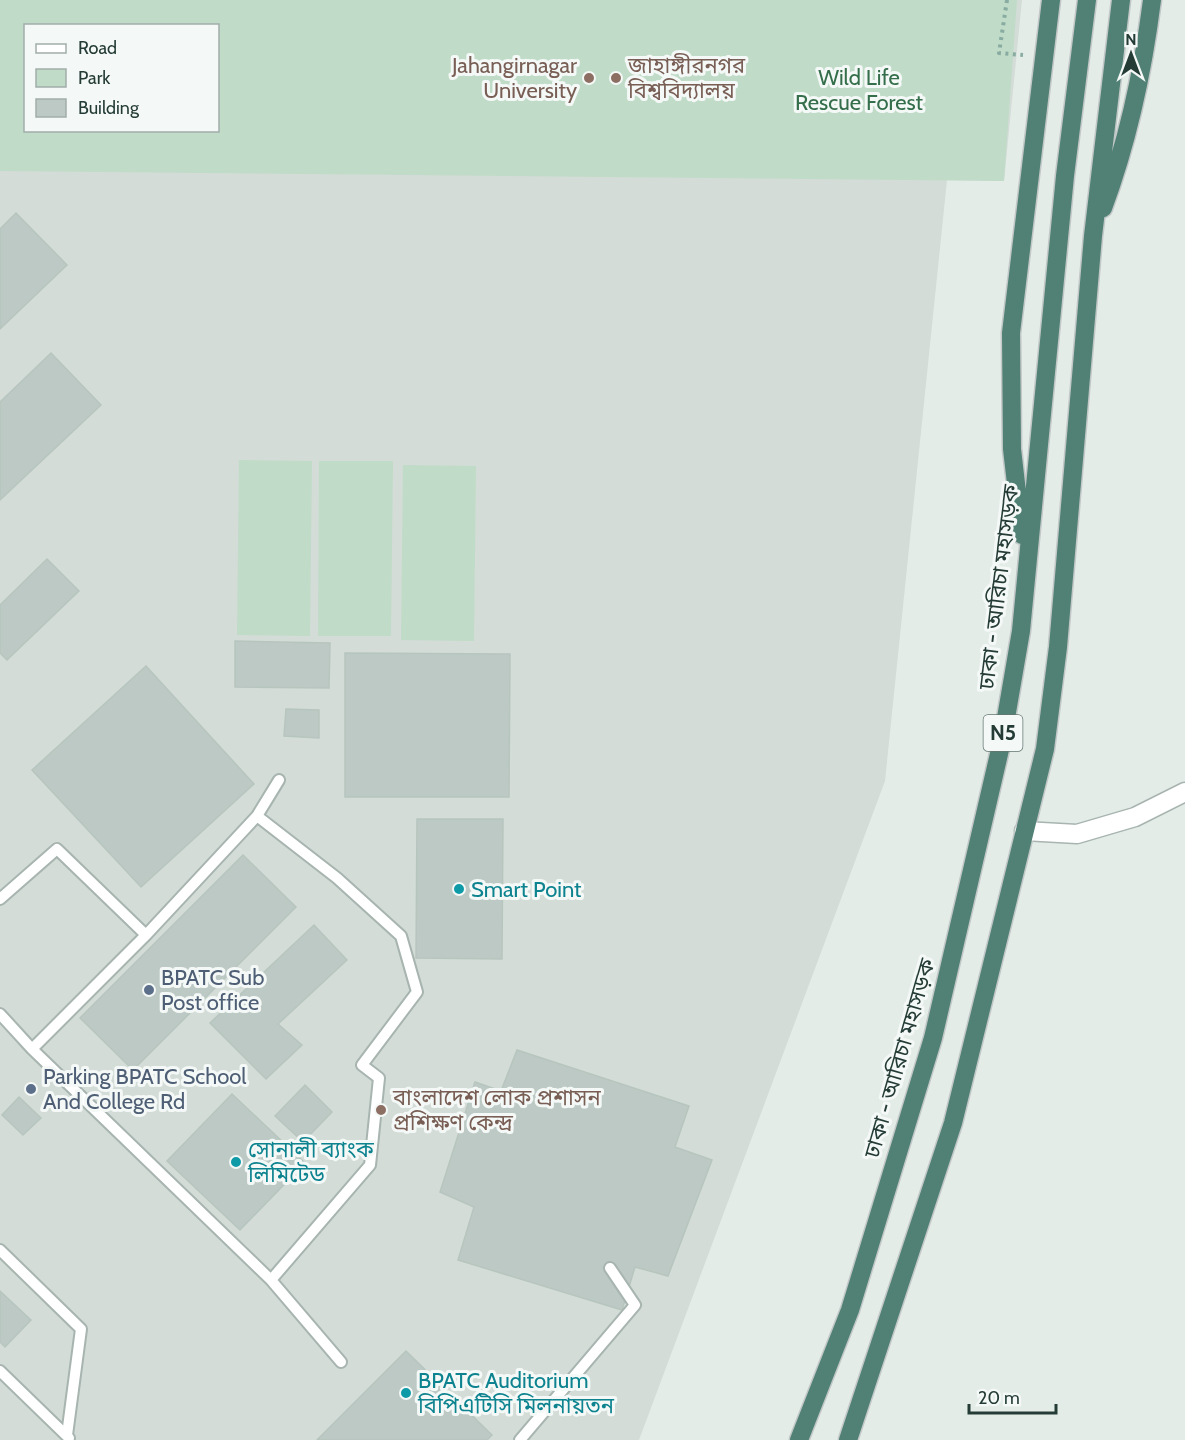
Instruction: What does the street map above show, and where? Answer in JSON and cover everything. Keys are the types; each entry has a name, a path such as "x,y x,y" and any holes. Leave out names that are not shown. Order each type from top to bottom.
{"highway":[{"path":"1027,572 1012,449 1011,333 1051,0"},
{"name":"ঢাকা - আরিচা মহাসড়ক","path":"799,1440 850,1310 933,1038 1002,741 1021,631 1065,176 1087,0"},
{"name":"N5","path":"848,1440 952,1123 1045,748 1058,647 1093,236 1120,0"},
{"path":"1093,236 1116,174 1136,99 1152,0"}],"street":[{"path":"1024,831 1077,834 1135,817 1185,792"}],"lane":[{"path":"32,1049 146,935 257,816 279,780"},
{"path":"257,816 337,878 401,936 417,992 362,1065 379,1078 370,1165 271,1280"},
{"path":"0,899 57,849 146,935"},
{"path":"0,1014 32,1049 271,1280 341,1362"},
{"path":"0,1250 81,1329 69,1438"},
{"path":"520,1440 635,1305 610,1268"},
{"path":"0,1371 69,1438"}],"path":[{"path":"1008,0 999,53 1044,57"}],"shaded area":[{"name":"বাংলাদেশ লোক প্রশাসন প্রশিক্ষণ কেন্দ্র","path":"0,0 1022,0 1004,181 947,180 885,781 639,1440 0,1440"}],"green space":[{"name":"Wild Life Rescue Forest","path":"0,0 1017,0 1004,181 0,171"},
{"path":"239,460 312,461 310,636 237,635"},
{"path":"319,461 393,461 391,636 318,636"},
{"path":"403,465 476,466 474,641 401,640"}],"building":[{"path":"16,213 67,265 0,329 0,229"},
{"path":"51,353 101,405 0,500 0,402"},
{"path":"47,559 79,591 7,660 0,653 0,605"},
{"path":"235,641 330,643 329,688 235,687"},
{"path":"345,653 510,654 509,797 345,797"},
{"path":"146,666 254,784 141,887 32,770"},
{"path":"286,709 319,710 319,738 284,736"},
{"name":"Smart Point","path":"417,819 503,819 502,959 416,958"},
{"path":"243,855 296,907 133,1070 80,1018"},
{"path":"314,925 347,960 278,1024 302,1045 266,1079 210,1023"},
{"path":"517,1050 689,1106 675,1147 712,1160 668,1276 635,1267 622,1310 458,1260 474,1207 440,1192 475,1082 501,1091"},
{"path":"305,1085 332,1112 303,1142 275,1116"},
{"name":"সোনালী ব্যাংক লিমিটেড","path":"232,1094 305,1163 240,1230 167,1161"},
{"path":"19,1097 41,1118 23,1135 2,1115"},
{"path":"0,1291 31,1320 5,1347 0,1342"},
{"name":"BPATC Auditorium বিপিএটিসি মিলনায়তন","path":"406,1351 492,1435 487,1440 317,1440"}],"place":[{"name":"Jahangirnagar University","path":"589,78"},
{"name":"জাহাঙ্গীরনগর বিশ্ববিদ্যালয়","path":"616,78"},
{"name":"Smart Point","path":"459,889"},
{"name":"BPATC Sub Post office","path":"149,990"},
{"name":"Parking BPATC School And College Rd","path":"31,1089"},
{"name":"বাংলাদেশ লোক প্রশাসন প্রশিক্ষণ কেন্দ্র","path":"381,1110"},
{"name":"সোনালী ব্যাংক লিমিটেড","path":"236,1162"},
{"name":"BPATC Auditorium বিপিএটিসি মিলনায়তন","path":"406,1393"}]}
